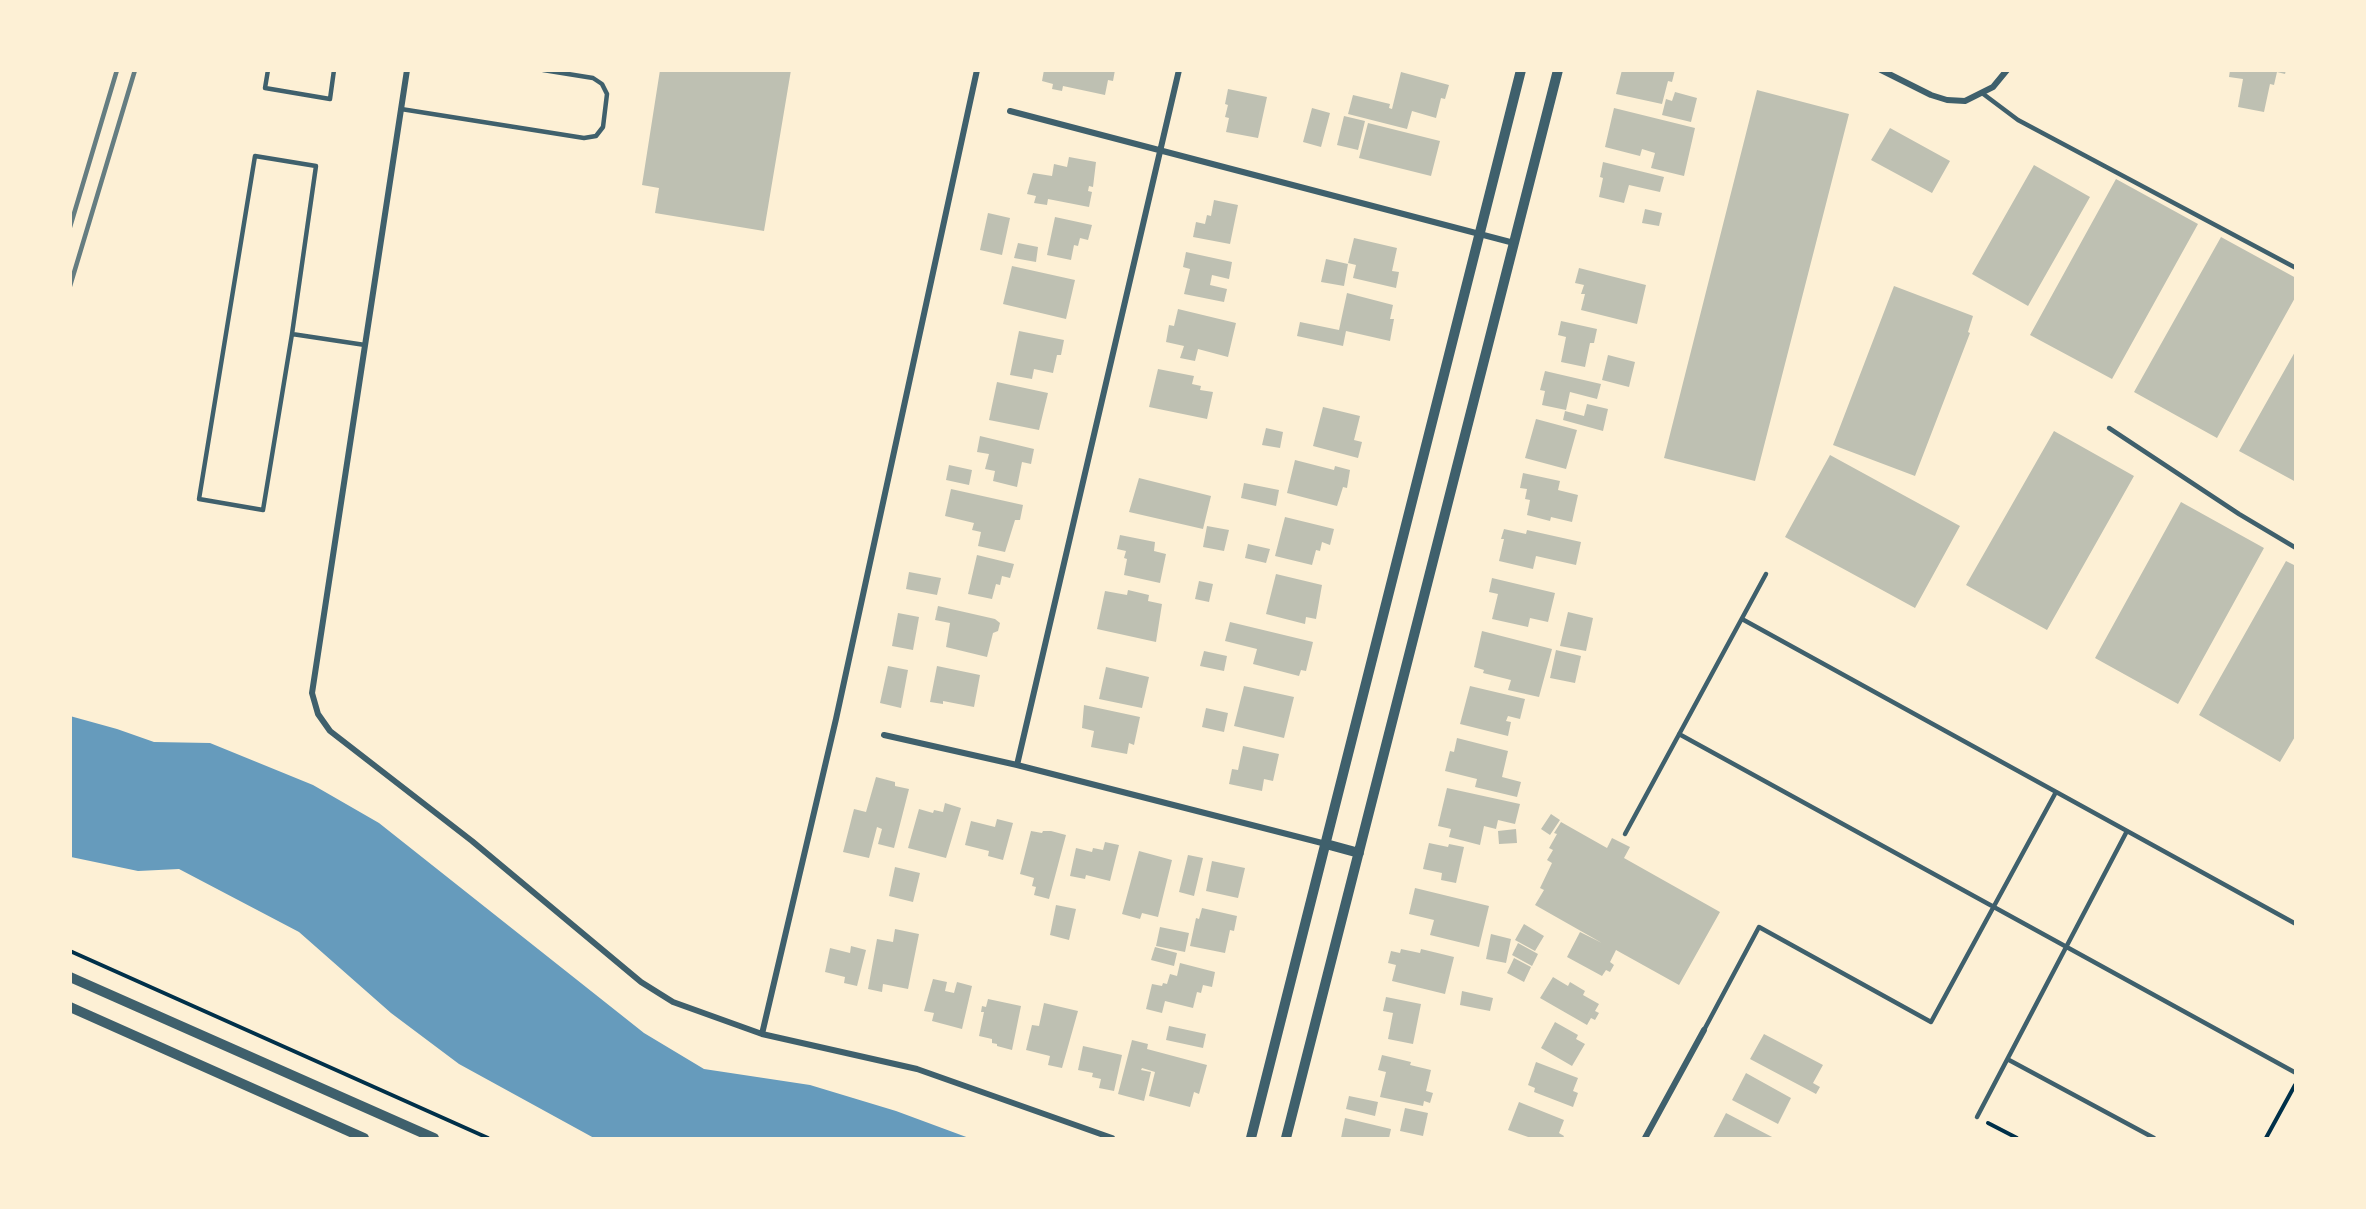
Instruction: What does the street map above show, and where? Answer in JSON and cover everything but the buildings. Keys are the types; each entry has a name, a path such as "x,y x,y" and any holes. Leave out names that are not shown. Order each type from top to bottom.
{"street":[{"path":"407,70 312,693 318,714 330,731 472,841 641,982 673,1002 762,1034 917,1069 1112,1138"},
{"path":"762,1034 836,719 977,70"},
{"path":"1017,765 1179,70"},
{"path":"1251,1138 1521,70"},
{"path":"1286,1138 1558,70"},
{"path":"1881,70 1912,87 1947,100 1965,100 1982,93 1993,87 2007,70"},
{"path":"1010,111 1514,243"},
{"path":"884,735 1017,765 1359,853"},
{"path":"70,977 434,1138"},
{"path":"70,1007 364,1138"},
{"path":"1644,1138 1704,1030"}],"lane":[{"path":"268,70 265,88 330,99 334,70"},
{"path":"401,109 584,138 596,136 603,127 607,94 602,84 593,78 543,70"},
{"path":"1982,93 2019,120 2295,268"},
{"path":"255,156 316,166 292,334 263,510 199,499 255,156"},
{"path":"292,334 365,345"},
{"path":"2109,428 2295,548"},
{"path":"1625,834 1766,574"},
{"path":"1742,619 2295,924"},
{"path":"1679,734 2295,1073"},
{"path":"1704,1030 1759,927 1931,1022 2056,792"},
{"path":"1977,1117 2009,1060 2127,831"},
{"path":"2009,1060 2154,1138"}],"path":[{"path":"70,951 488,1138"},
{"path":"2266,1138 2295,1084"},
{"path":"1977,1117 2017,1138"}],"water":[{"path":"70,716 154,742 210,743 313,785 379,823 644,1033 704,1069 810,1085 896,1111 969,1138 594,1138 459,1064 391,1013 299,932 179,869 138,871 71,857"}],"railway":[{"path":"70,227 117,70"},
{"path":"70,286 135,70"}]}
